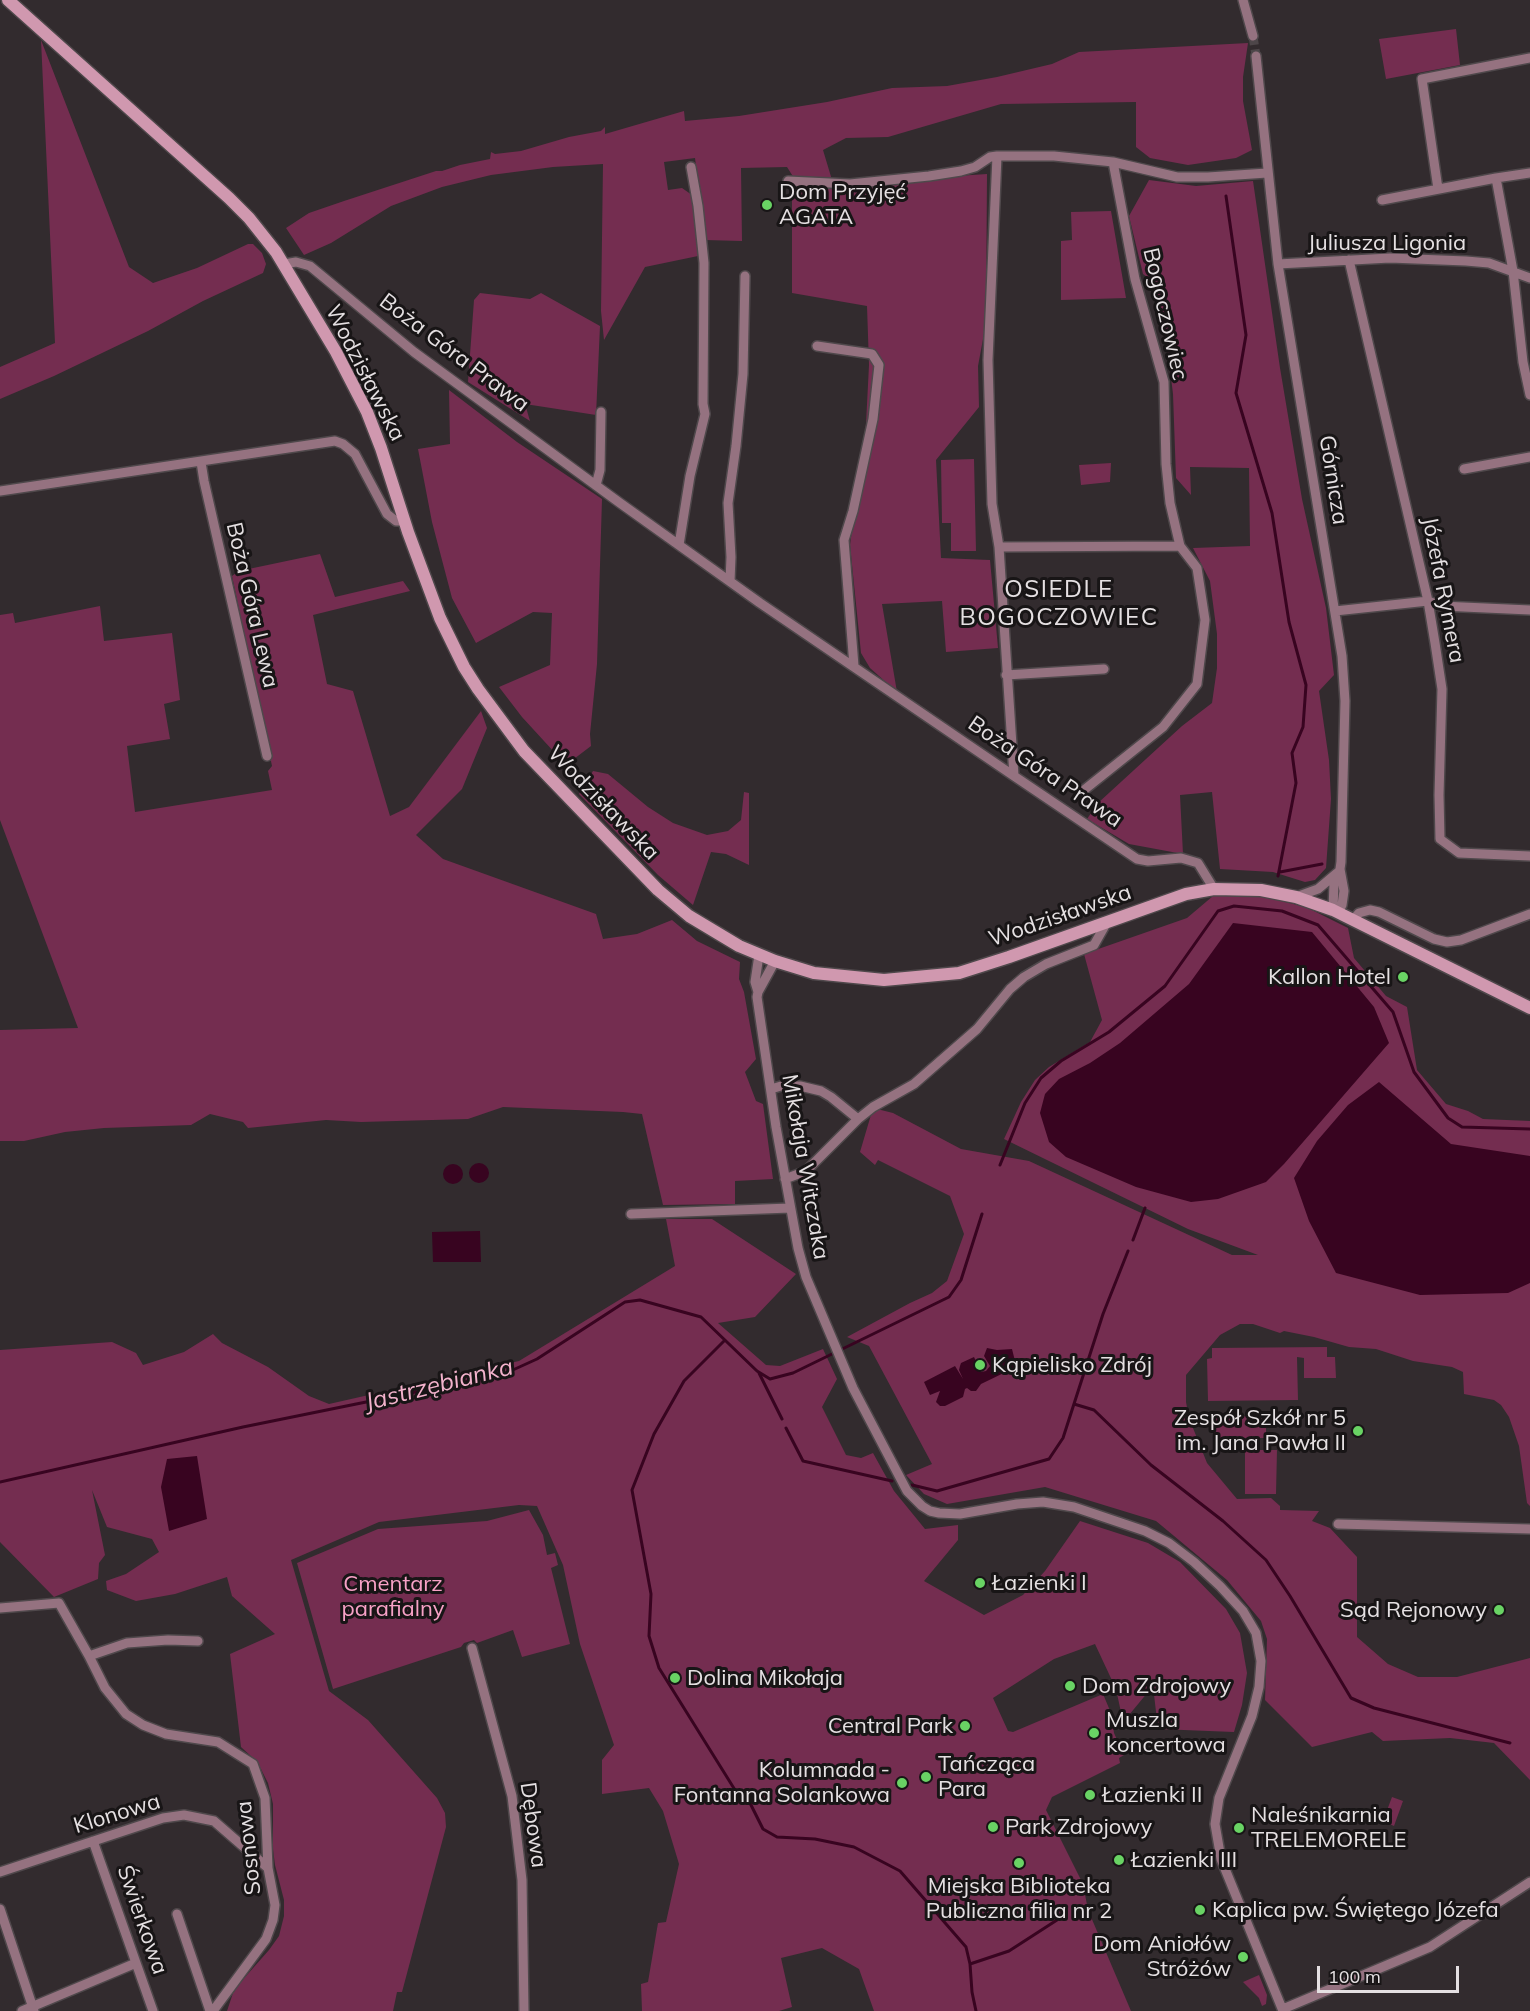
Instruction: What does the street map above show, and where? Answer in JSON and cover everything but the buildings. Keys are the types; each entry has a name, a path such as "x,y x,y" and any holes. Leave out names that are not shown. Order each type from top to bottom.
{"main road":[{"name":"Wodzisławska","path":"9,0 229,198 253,223 284,264 336,352 367,412 440,618 464,667 494,713 524,751 658,890 689,916 739,946 775,961 814,972 884,980 959,973 1186,894 1214,889 1261,890 1296,897 1336,912 1530,1006"}],"street":[{"path":"1243,0 1253,36"},
{"name":"Górnicza","path":"1256,56 1278,264 1342,656 1345,701 1340,869 1334,883 1336,912"},
{"path":"1438,189 1422,79 1530,58"},
{"path":"788,181 850,184 929,176 975,167 994,157 1054,156 1113,162 1177,177 1267,173"},
{"path":"994,157 988,367 992,504 999,547 1014,776"},
{"name":"Bogoczowiec","path":"1084,790 1163,727 1197,684 1205,620 1197,568 1180,546 1170,502 1166,464 1164,382 1135,279 1113,162"},
{"path":"679,545 690,476 705,414 703,404 704,263 691,167"},
{"path":"1382,200 1530,173"},
{"path":"1496,178 1513,271 1523,362 1530,395"},
{"name":"Juliusza Ligonia","path":"1278,264 1390,258 1466,261 1489,263 1530,278"},
{"name":"Józefa Rymera","path":"1349,260 1428,601 1442,689 1440,839 1459,854 1530,856"},
{"name":"Boża Góra Prawa","path":"284,264 296,262 310,266 414,352 679,545 1137,859 1148,861 1181,858 1198,863 1214,889"},
{"path":"730,581 728,503 743,374 745,276"},
{"path":"817,346 872,354 879,364 873,419 853,511 844,540 855,666"},
{"path":"596,485 600,470 601,412"},
{"path":"0,491 328,441 344,444 355,454 387,514 396,521 404,521"},
{"path":"1464,469 1530,458"},
{"name":"Boża Góra Lewa","path":"201,462 267,756"},
{"path":"999,547 1180,546"},
{"path":"1335,611 1428,601 1441,606 1530,610"},
{"path":"1006,675 1104,669"},
{"path":"1296,897 1318,889 1340,869"},
{"path":"1353,920 1359,913 1370,910 1379,912 1434,939 1447,942 1461,940 1530,914"},
{"path":"785,1179 806,1171 858,1119 873,1107 914,1084 977,1029 1010,989 1024,977 1046,964 1094,945 1107,922"},
{"name":"Mikołaja Witczaka","path":"759,955 755,982 757,997 790,1208 806,1277 840,1361 901,1482 914,1499 930,1511 948,1515 1042,1502 1074,1507 1126,1524 1169,1543 1194,1562 1221,1586 1243,1611 1256,1633 1261,1661 1259,1687 1252,1716 1219,1798 1215,1824 1221,1859 1283,2010"},
{"path":"758,992 775,961"},
{"path":"771,1089 781,1086 800,1086 821,1091 831,1096 858,1119"},
{"path":"631,1214 790,1208"},
{"path":"1338,1524 1530,1529"},
{"name":"Sosnowa","path":"0,1608 59,1603 105,1688 126,1714 143,1725 166,1734 218,1742 253,1764 265,1798 268,1868 275,1905 273,1920 266,1939 212,2011"},
{"path":"89,1656 128,1643 168,1640 198,1641"},
{"name":"Dębowa","path":"472,1648 512,1796 522,1880 524,2011"},
{"name":"Klonowa","path":"0,1872 163,1818 184,1815 214,1821 268,1868"},
{"name":"Świerkowa","path":"93,1841 153,2011"},
{"path":"1283,2010 1431,1947 1530,1882"},
{"path":"0,1909 33,2009"},
{"path":"177,1914 212,2011"},
{"path":"22,2011 33,2009 136,1963"}],"green space":[{"path":"1456,29 1460,65 1386,79 1379,39"},
{"path":"41,40 129,267 153,283 197,268 248,244 253,244 262,253 266,264 263,273 203,301 148,331 0,399 0,367 55,343"},
{"path":"1248,43 1243,77 1243,101 1252,150 1236,158 1188,165 1150,158 1136,147 1136,102 1001,104 888,137 846,138 823,150 832,180 794,178 787,167 741,168 742,241 705,240 695,158 664,162 668,190 682,188 692,195 698,256 645,267 604,340 601,311 603,164 553,167 491,175 442,187 391,206 331,243 304,255 286,228 309,213 344,201 436,171 490,159 491,152 495,154 521,151 569,137 601,131 605,127 605,134 684,111 685,121 739,116 827,102 892,88 947,86 997,77 1052,64 1079,52"},
{"path":"987,174 986,323 978,366 979,407 936,460 941,558 990,560 998,648 946,652 942,601 882,604 897,692 870,668 861,653 850,545 866,424 869,365 867,306 792,293 792,187"},
{"path":"1149,180 1196,186 1253,181 1280,368 1302,499 1326,608 1334,675 1319,691 1329,760 1331,799 1326,868 1315,880 1305,882 1273,872 1220,869 1212,792 1180,795 1183,854 1129,844 1087,819 1098,803 1182,726 1212,703 1217,668 1217,634 1210,581 1193,548 1250,546 1249,468 1190,467 1191,495 1176,478 1173,394 1168,353 1151,280 1143,274 1129,216"},
{"path":"1111,211 1126,298 1061,300 1061,241 1072,240 1071,212"},
{"path":"480,293 530,299 541,293 600,326 596,415 525,404 530,421 468,382 474,300"},
{"path":"449,390 517,442 602,499 597,664 590,734 591,746 566,765 522,717 499,687 550,665 552,613 533,612 476,643 452,598 432,522 418,449 450,444"},
{"path":"974,459 976,551 951,551 951,523 942,523 941,460"},
{"path":"1111,463 1110,482 1081,485 1079,465"},
{"path":"320,554 335,597 403,581 410,591 313,615 327,684 353,691 390,816 409,807 481,711 487,728 462,789 416,835 443,859 596,914 603,939 637,934 672,920 697,941 740,962 739,979 744,992 756,1059 745,1072 756,1101 763,1104 773,1179 735,1181 735,1204 663,1205 642,1114 623,1112 503,1107 468,1119 361,1122 326,1120 248,1128 243,1122 210,1114 191,1125 104,1128 65,1132 24,1141 0,1141 0,1030 78,1028 0,820 0,615 13,613 15,623 100,606 104,641 172,633 180,700 164,704 170,739 127,746 135,812 272,790 268,771 272,766 232,576 239,571"},
{"path":"593,771 608,774 648,807 673,823 707,835 728,831 741,820 744,792 749,793 749,865 726,854 711,852 693,905 658,875 579,794"},
{"path":"1252,894 1306,907 1348,928 1354,958 1386,996 1407,1007 1417,1070 1446,1104 1483,1119 1530,1121 1530,1506 1527,1503 1519,1446 1509,1417 1501,1405 1494,1400 1464,1394 1463,1372 1452,1367 1413,1361 1376,1349 1349,1347 1284,1331 1280,1333 1253,1324 1240,1324 1220,1335 1186,1375 1186,1402 1189,1418 1207,1463 1237,1499 1271,1498 1280,1506 1280,1510 1319,1511 1312,1521 1330,1528 1357,1557 1357,1637 1388,1664 1418,1677 1457,1677 1530,1658 1530,1780 1494,1743 1450,1738 1383,1741 1372,1732 1312,1747 1265,1700 1267,1639 1261,1621 1227,1580 1156,1521 1045,1487 947,1504 924,1494 906,1475 932,1464 869,1346 847,1337 932,1293 947,1281 964,1234 950,1196 878,1160 875,1165 860,1152 873,1108 893,1113 961,1149 1029,1161 1232,1255 1258,1255 1188,1229 1004,1139 1021,1102 1035,1080 1049,1067 1090,1042 1102,1020 1084,954 1187,918 1213,896"},
{"path":"666,1219 712,1219 796,1274 755,1317 718,1323 766,1365 780,1366 823,1349 837,1379 822,1407 846,1455 861,1458 873,1453 894,1491 925,1529 958,1525 958,1540 924,1581 984,1615 1023,1595 1045,1571 1080,1521 1148,1543 1180,1562 1226,1609 1240,1633 1247,1673 1242,1705 1234,1732 1158,1729 1153,1686 1129,1715 1122,1717 1116,1689 1095,1644 1054,1659 993,1698 1008,1731 1013,1732 1103,1694 1111,1713 1114,1733 1124,1755 1119,1758 1120,1763 1052,1797 1046,1810 1083,1884 1088,1910 1131,2011 874,2011 859,1969 822,1948 781,1958 792,2007 779,2011 642,2011 641,1984 648,1982 658,1923 666,1922 679,1864 663,1811 649,1788 602,1794 602,1760 614,1745 580,1644 563,1565 537,1506 519,1505 379,1522 291,1560 329,1691 368,1720 437,1798 445,1813 446,1827 402,1992 397,1992 393,2011 227,2011 233,1993 239,1984 279,1936 284,1916 284,1900 273,1849 273,1804 268,1783 261,1769 241,1747 230,1654 275,1634 232,1596 227,1577 175,1594 136,1601 107,1590 106,1581 126,1574 159,1552 152,1539 107,1527 92,1490 105,1555 99,1563 98,1579 54,1597 0,1542 0,1350 112,1342 136,1353 143,1365 184,1352 213,1334 222,1343 268,1367 309,1396 329,1404 519,1361 675,1266"},
{"path":"1327,1347 1327,1357 1335,1357 1336,1378 1304,1378 1304,1358 1297,1357 1298,1400 1208,1401 1207,1359 1212,1358 1212,1348"},
{"path":"1213,1416 1266,1416 1266,1438 1214,1438"},
{"path":"1245,1450 1277,1450 1276,1494 1245,1494"},
{"name":"Cmentarz parafialny","path":"529,1510 543,1535 547,1555 555,1553 558,1565 551,1568 570,1644 522,1657 513,1630 477,1643 474,1640 464,1643 461,1647 333,1689 297,1563 378,1529 487,1521"},
{"path":"1392,1797 1403,1801 1394,1826 1383,1821"},
{"path":"1259,1975 1267,1995 1266,2004 1262,2006 1259,1998 1243,1982"}],"shaded area":[{"path":"1233,923 1312,932 1374,1007 1389,1043 1266,1182 1218,1199 1191,1202 1136,1187 1066,1157 1049,1142 1040,1113 1045,1094 1059,1079 1090,1063 1120,1043 1189,984"},
{"path":"1379,1082 1451,1144 1530,1156 1530,1283 1508,1293 1420,1295 1336,1273 1309,1221 1294,1178 1317,1141 1348,1105"},
{"path":"479,1163 486,1166 489,1173 486,1180 479,1183 472,1180 469,1173 472,1166"},
{"path":"453,1164 460,1167 463,1174 460,1181 453,1184 446,1181 443,1174 446,1167"},
{"path":"480,1231 481,1262 433,1262 432,1232"},
{"path":"987,1348 1012,1349 1016,1365 981,1384 976,1391 967,1388 963,1397 945,1406 940,1406 936,1402 940,1391 930,1395 924,1382 955,1366 963,1379 959,1370 961,1363 974,1357 981,1372 986,1371 990,1366 984,1356"},
{"path":"197,1456 207,1519 169,1531 161,1487 167,1459"}],"waterway":[{"path":"1226,196 1246,335 1236,393 1272,513 1289,622 1306,685 1303,727 1292,753 1296,783 1278,876"},
{"path":"1280,872 1322,864"},
{"name":"Jastrzębianka","path":"1000,1165 1025,1103 1041,1078 1061,1061 1109,1032 1165,986 1218,911 1234,906 1282,911 1318,925 1393,1012 1414,1072 1448,1118 1462,1127 1530,1129"},
{"path":"1133,1240 1145,1208"},
{"name":"Jastrzębianka","path":"0,1482 243,1427 504,1374 537,1359 625,1302 640,1300 701,1317 757,1371 770,1379 793,1373 949,1297 961,1280 982,1214"},
{"path":"912,1485 937,1491 1049,1459 1063,1438 1103,1314 1128,1251"},
{"path":"725,1340 684,1381 654,1434 632,1490 651,1594 649,1636 659,1668 735,1790 749,1801 763,1829 777,1837 815,1839 854,1847 900,1871 966,1947 970,1964 1009,1951 1057,1920"},
{"path":"759,1373 782,1419"},
{"path":"1074,1404 1094,1410 1151,1465 1223,1521 1266,1560 1351,1698 1374,1708 1510,1743"},
{"path":"786,1428 803,1461 892,1481"},
{"path":"970,1964 976,2011"}],"tunnel":[{"path":"1253,36 1256,56"}],"place":[{"name":"Dom Przyjęć AGATA","path":"767,205"},
{"name":"Kallon Hotel","path":"1403,977"},
{"name":"Kąpielisko Zdrój","path":"980,1365"},
{"name":"Zespół Szkół nr 5 im. Jana Pawła II","path":"1358,1431"},
{"name":"Łazienki I","path":"980,1583"},
{"name":"Sąd Rejonowy","path":"1499,1610"},
{"name":"Dolina Mikołaja","path":"675,1678"},
{"name":"Dom Zdrojowy","path":"1070,1686"},
{"name":"Central Park","path":"965,1726"},
{"name":"Muszla koncertowa","path":"1094,1733"},
{"name":"Tańcząca Para","path":"926,1777"},
{"name":"Kolumnada - Fontanna Solankowa","path":"902,1783"},
{"name":"Łazienki II","path":"1090,1795"},
{"name":"Park Zdrojowy","path":"993,1827"},
{"name":"Naleśnikarnia TRELEMORELE","path":"1239,1828"},
{"name":"Łazienki III","path":"1119,1860"},
{"name":"Miejska Biblioteka Publiczna filia nr 2","path":"1019,1863"},
{"name":"Kaplica pw. Świętego Józefa","path":"1200,1910"},
{"name":"Dom Aniołów Stróżów","path":"1243,1957"}],"district":[{"name":"OSIEDLE BOGOCZOWIEC","path":"1059,604"}]}
